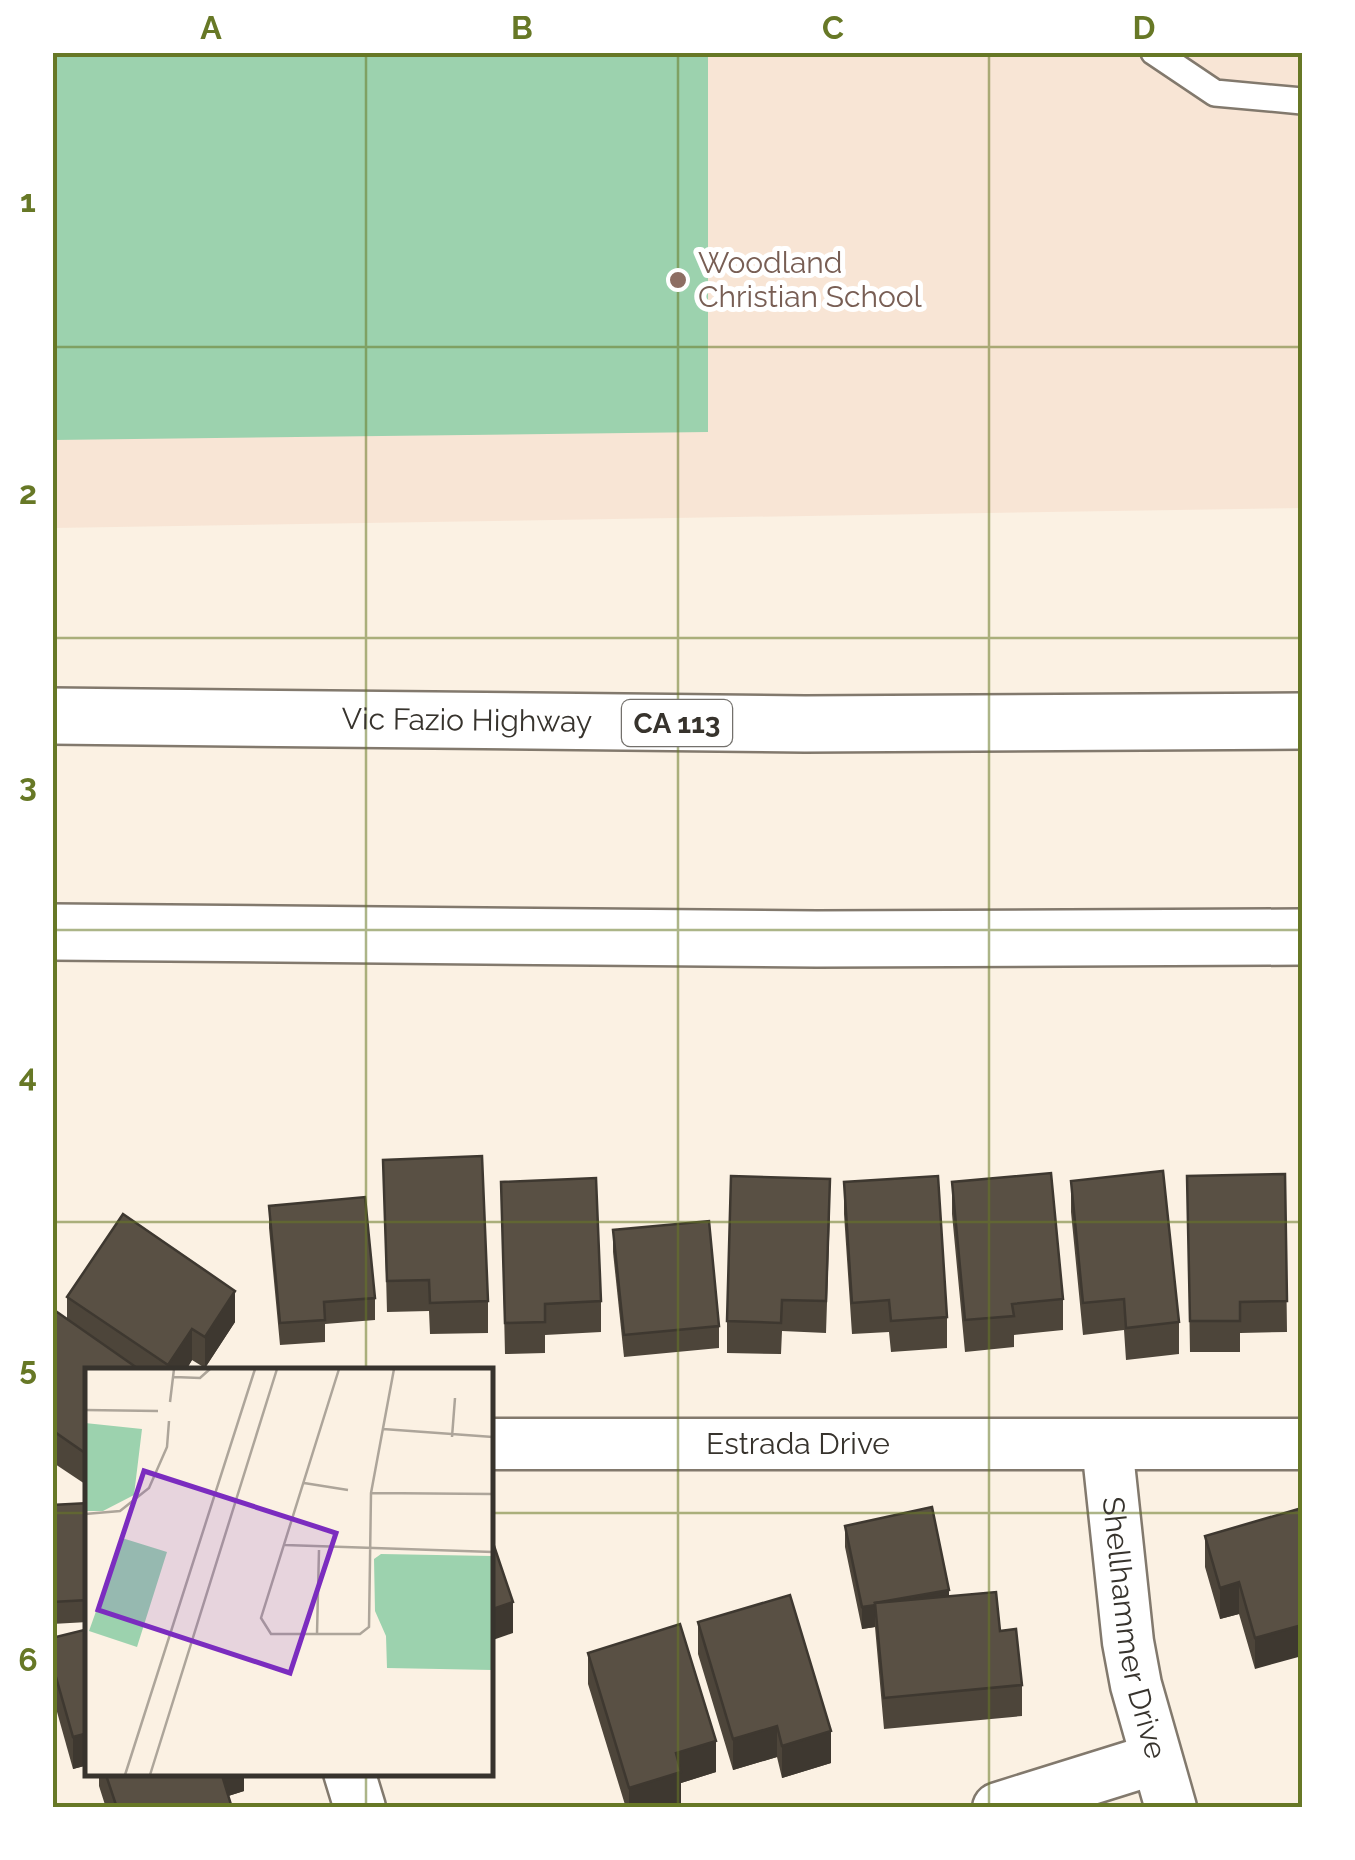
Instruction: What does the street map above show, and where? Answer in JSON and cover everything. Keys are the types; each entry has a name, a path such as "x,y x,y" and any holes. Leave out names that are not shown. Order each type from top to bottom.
{"highway":[{"name":"Vic Fazio Highway","path":"52,716 805,724 1302,721"},
{"path":"52,932 817,940 1302,938"}],"street":[{"name":"Estrada Drive","path":"492,1444 1302,1444"},
{"name":"Shellhammer Drive","path":"1107,1444 1128,1642 1136,1686 1171,1808"},
{"path":"998,1808 1155,1759"},
{"path":"350,1775 360,1808"}],"lane":[{"path":"1154,52 1215,93 1302,100"}],"shaded area":[{"name":"Woodland Christian School","path":"52,53 1302,53 1302,508 53,528"}],"green space":[{"path":"52,53 708,53 708,432 53,440"}],"building":[{"path":"482,1156 488,1301 430,1303 429,1280 387,1281 383,1160"},
{"path":"1163,1171 1179,1322 1126,1328 1124,1299 1083,1303 1071,1181"},
{"path":"1051,1173 1063,1299 1012,1304 1014,1316 965,1320 952,1182"},
{"path":"1285,1174 1287,1301 1240,1302 1240,1321 1190,1321 1187,1176"},
{"path":"731,1176 830,1179 826,1301 782,1300 781,1323 727,1321"},
{"path":"938,1176 947,1317 891,1321 889,1300 852,1303 844,1182"},
{"path":"596,1178 601,1301 545,1304 545,1322 505,1323 501,1182"},
{"path":"365,1197 375,1298 324,1302 325,1320 280,1323 269,1206"},
{"path":"123,1214 235,1291 205,1337 192,1329 168,1365 67,1297"},
{"path":"709,1221 719,1326 624,1335 613,1230"},
{"path":"57,1312 137,1368 85,1368 85,1453 52,1430 52,1319"},
{"path":"85,1503 85,1600 52,1602 52,1505"},
{"path":"932,1507 949,1590 862,1607 845,1526"},
{"path":"1302,1508 1302,1625 1255,1638 1239,1582 1220,1588 1205,1536"},
{"path":"492,1540 513,1602 492,1609"},
{"path":"996,1592 1000,1631 1016,1629 1022,1685 884,1698 875,1603"},
{"path":"790,1595 831,1731 782,1746 777,1726 733,1739 698,1622"},
{"path":"680,1624 716,1741 676,1753 681,1772 629,1788 588,1653"},
{"path":"85,1630 85,1734 73,1737 52,1663 52,1638"},
{"path":"106,1775 222,1775 232,1808 117,1808"}],"place":[{"name":"Woodland Christian School","path":"678,280"}]}
